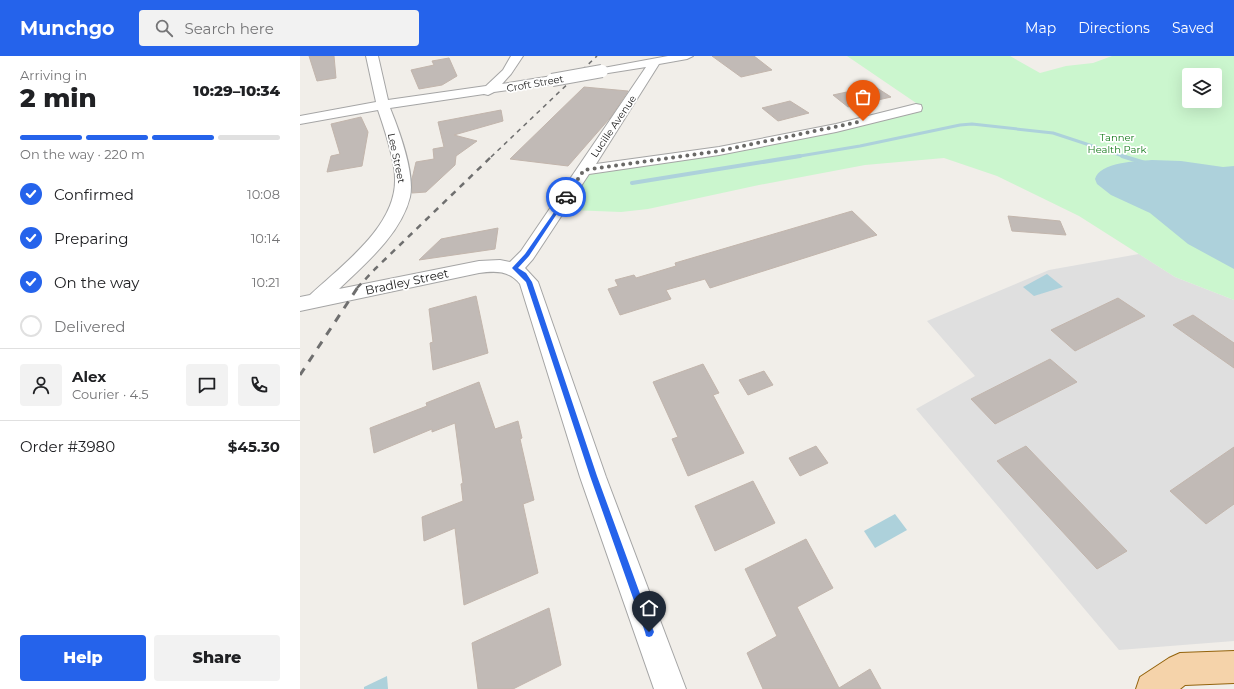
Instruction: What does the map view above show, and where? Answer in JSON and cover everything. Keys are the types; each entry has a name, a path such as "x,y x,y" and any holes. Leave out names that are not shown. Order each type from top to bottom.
{"main road":[{"path":"1152,689 1180,669 1234,666"}],"street":[{"name":"Lee Street","path":"307,303 372,247 388,227 398,208 404,187 393,134 383,105 372,56"},
{"path":"488,91 507,72 517,56"},
{"name":"Croft Street","path":"300,120 383,105 488,91 687,56"},
{"name":"Lucille Avenue","path":"515,268 527,255 614,126 655,62"},
{"path":"584,170 719,151 836,128 916,108"},
{"name":"Bradley Street","path":"307,303 479,267 496,266 515,268"},
{"path":"515,268 524,275 529,282 593,476 670,689"}],"shaded area":[{"path":"1139,254 1175,277 1234,300 1234,641 1119,650 916,409 975,376 927,321 1049,270"}],"green space":[{"name":"Tanner Health Park","path":"847,56 1010,56 1040,73 1066,66 1093,63 1112,56 1234,56 1234,300 1175,277 1079,216 997,176 944,158 865,165 759,185 648,209 621,212 570,210 570,201 583,170 807,137 919,105"}],"water":[{"path":"1152,160 1181,161 1223,167 1234,166 1234,269 1188,244 1150,213 1111,195 1097,184 1095,179 1098,173 1111,166 1129,162"},
{"path":"1047,274 1063,287 1034,296 1023,287"},
{"path":"895,514 907,530 875,548 864,531"},
{"path":"387,676 388,689 364,689 364,687"}],"building":[{"path":"309,56 334,56 336,78 317,81"},
{"path":"712,56 754,56 772,70 741,77"},
{"path":"449,58 457,76 442,85 419,89 411,70 434,65 432,61"},
{"path":"874,86 891,97 848,107 833,95"},
{"path":"584,87 628,91 610,118 568,166 510,159"},
{"path":"790,101 809,113 778,121 762,108"},
{"path":"501,110 503,121 454,135 477,141 456,156 455,165 426,192 412,193 412,179 416,162 434,159 433,149 444,147 438,122"},
{"path":"361,117 368,132 362,166 327,172 331,156 340,154 331,124"},
{"path":"852,211 877,235 710,288 705,279 666,290 671,299 620,315 608,289 618,286 615,280 634,275 636,278 676,266 675,263"},
{"path":"1008,216 1060,221 1066,235 1012,231"},
{"path":"498,228 495,249 419,260 441,239"},
{"path":"476,296 488,353 433,370 430,343 433,342 429,309"},
{"path":"1118,298 1145,316 1075,351 1051,330"},
{"path":"1193,315 1234,343 1234,368 1173,325"},
{"path":"1050,359 1077,382 995,424 971,399"},
{"path":"703,364 719,393 713,395 744,453 688,476 672,439 678,437 653,382"},
{"path":"764,371 773,385 748,395 739,380"},
{"path":"479,382 495,429 518,421 522,438 520,439 534,500 523,504 538,573 464,605 455,528 424,541 422,517 463,501 461,484 463,483 455,423 432,432 432,429 374,453 370,428 427,406 426,403"},
{"path":"816,446 828,463 800,476 789,458"},
{"path":"1026,446 1127,551 1097,569 997,461"},
{"path":"1234,447 1234,504 1206,524 1170,491"},
{"path":"753,481 775,523 715,551 695,506"},
{"path":"806,539 833,588 797,607 839,688 870,669 881,689 763,689 747,653 777,636 745,569"},
{"path":"549,608 561,665 513,689 478,689 472,643"}],"waterway":[{"path":"800,156 860,146 960,125 972,124 1053,133 1126,157"},
{"path":"632,183 800,156"},
{"path":"794,157 800,156"},
{"path":"1122,156 1145,163"}],"railway":[{"path":"491,157 597,56"},
{"path":"357,288 492,156"},
{"path":"300,375 358,287"}],"way so far":[{"path":"566,197 584,170 719,151 836,128 863,121"}],"route":[{"path":"566,197 527,255 515,268 524,275 529,282 593,476 649,632"}]}
